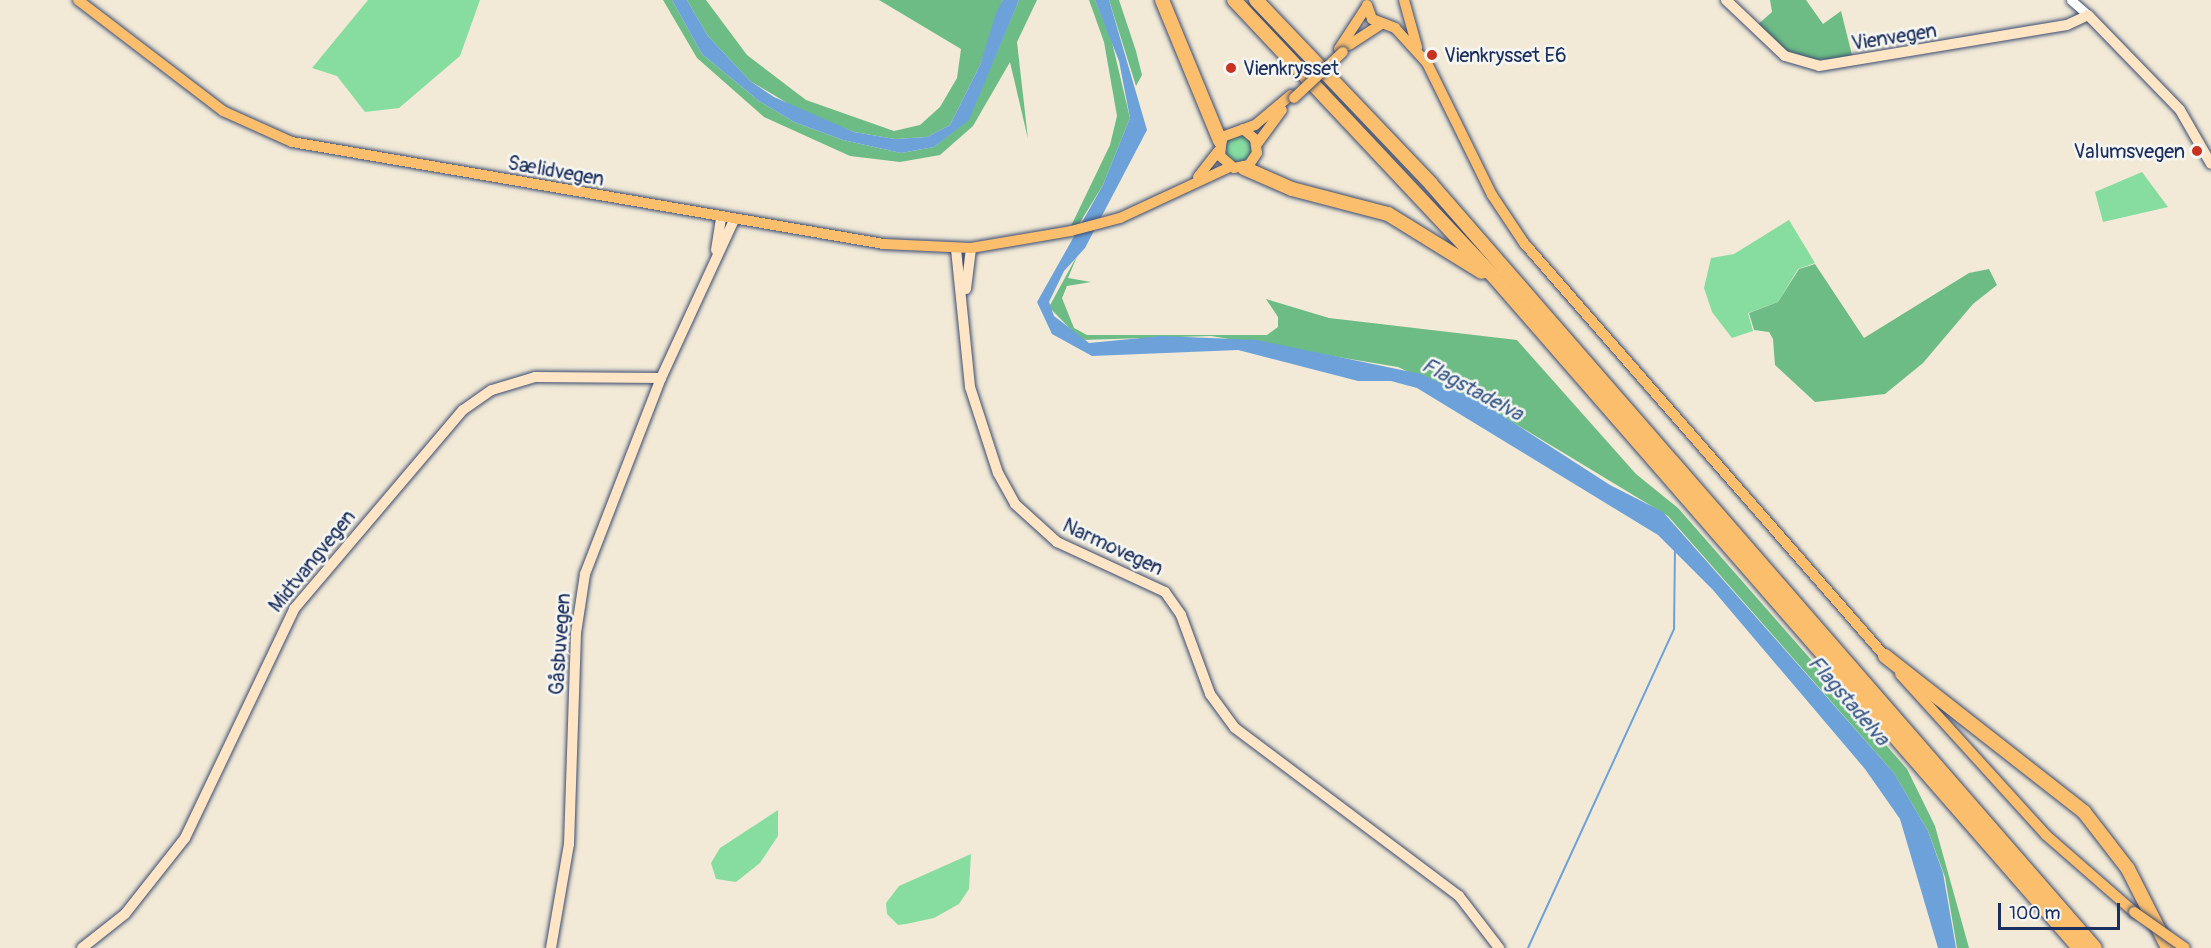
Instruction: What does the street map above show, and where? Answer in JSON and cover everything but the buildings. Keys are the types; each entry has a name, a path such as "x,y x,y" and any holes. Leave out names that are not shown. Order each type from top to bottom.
{"highway":[{"path":"1162,0 1219,146"},
{"path":"1234,0 1495,278 2079,948"},
{"path":"1256,0 1431,184 2095,948"},
{"path":"1244,168 1269,180 1388,214 1495,278"},
{"path":"1885,656 2084,812 2127,869 2168,948"}],"main road":[{"name":"Sælidvegen","path":"78,0 223,111 275,137 345,154 721,218 884,244 970,248 1071,231 1103,223 1193,182"},
{"name":"Vienvegen","path":"1726,0 1785,56 1819,66 2048,29 2088,15"},
{"path":"1341,50 1368,3 1384,24 1419,51"},
{"path":"1193,182 1230,166 1244,168 1256,158 1257,144 1293,97 1341,50 1384,24 1405,3 1419,51 1489,189 1524,243 1885,656 2030,818 2134,912 2185,948"},
{"path":"2088,15 2180,110 2211,164"},
{"path":"1193,182 1230,130 1243,129 1293,97"},
{"path":"1243,129 1257,144"},
{"path":"1219,146 1230,166"},
{"name":"Gåsbuvegen","path":"714,260 721,218"},
{"name":"Gåsbuvegen","path":"551,948 570,835 581,590 661,378 734,220"},
{"name":"Narmovegen","path":"963,307 970,248"},
{"name":"Narmovegen","path":"956,249 963,307 966,362 975,406 998,472 1025,515 1057,542 1165,592 1180,615 1210,694 1235,728 1459,896 1499,948"},
{"name":"Midtvangvegen","path":"82,948 125,914 185,838 222,771 294,609 457,416 492,390 535,377 661,378"}],"street":[{"path":"2071,0 2088,15"}],"green space":[{"path":"368,0 480,0 460,56 399,108 365,112 337,76 312,68"},
{"path":"663,0 672,0 702,54 759,101 794,122 843,140 901,153 934,147 968,120 1019,0 1037,0 1017,42 1028,139 1010,62 973,126 940,155 900,162 850,156 764,117 697,58"},
{"path":"687,0 706,0 747,55 806,100 894,131 920,125 940,107 957,78 961,49 879,0 1003,0 980,65 950,125 927,137 895,139 854,132 799,110 750,81 708,36"},
{"path":"1089,0 1095,0 1111,38 1130,118 1103,185 1079,224 1071,226 1110,145 1117,116 1104,42"},
{"path":"1109,0 1119,0 1136,51 1142,75 1136,86"},
{"path":"1770,0 1806,0 1823,24 1841,11 1853,59 1797,60 1756,26 1772,12"},
{"path":"1239,135 1249,139 1253,149 1249,159 1239,163 1229,159 1225,149 1229,139"},
{"path":"2142,172 2168,207 2103,222 2095,192"},
{"path":"1789,220 1815,263 1798,269 1778,302 1748,313 1753,331 1732,338 1712,312 1704,288 1711,258 1734,254"},
{"path":"1078,254 1068,278 1091,282 1067,286 1062,298 1074,328 1087,335 1267,335 1278,327 1278,317 1266,299 1329,318 1517,340 1636,474 1678,508 1907,769 1935,826 1969,948 1957,948 1945,877 1928,831 1894,773 1668,516 1499,414 1398,367 1211,336 1081,340 1049,307"},
{"path":"1815,264 1864,338 1969,273 1989,269 1997,285 1973,304 1923,363 1885,394 1815,402 1775,365 1773,339 1769,332 1754,330 1749,313 1778,302 1799,269"},
{"path":"778,810 778,836 760,863 736,882 716,879 711,863 720,848"},
{"path":"971,854 969,889 959,904 934,918 906,924 898,925 887,914 886,903 899,886"}],"water":[{"path":"672,0 687,0 708,36 750,81 774,97 854,132 895,139 927,137 950,125 980,65 996,13 1003,0 1019,0 969,120 934,147 901,153 843,140 794,122 759,101 702,54"},
{"path":"1095,0 1109,0 1147,130 1085,248 1064,271 1049,302 1054,316 1089,343 1162,336 1257,340 1421,374 1483,403 1610,485 1663,512 1894,773 1928,831 1943,873 1956,948 1938,948 1900,819 1865,769 1713,590 1658,535 1417,388 1391,381 1358,381 1238,350 1092,356 1052,334 1037,302 1103,185 1130,118 1119,61"}],"waterway":[{"path":"1528,948 1674,629 1675,551"}],"place":[{"name":"Vienkrysset E6","path":"1432,55"},
{"name":"Vienkrysset","path":"1231,68"},
{"name":"Valumsvegen","path":"2197,151"}],"water label":[{"name":"Flagstadelva","path":"1472,390"},
{"name":"Flagstadelva","path":"1848,701"}]}
